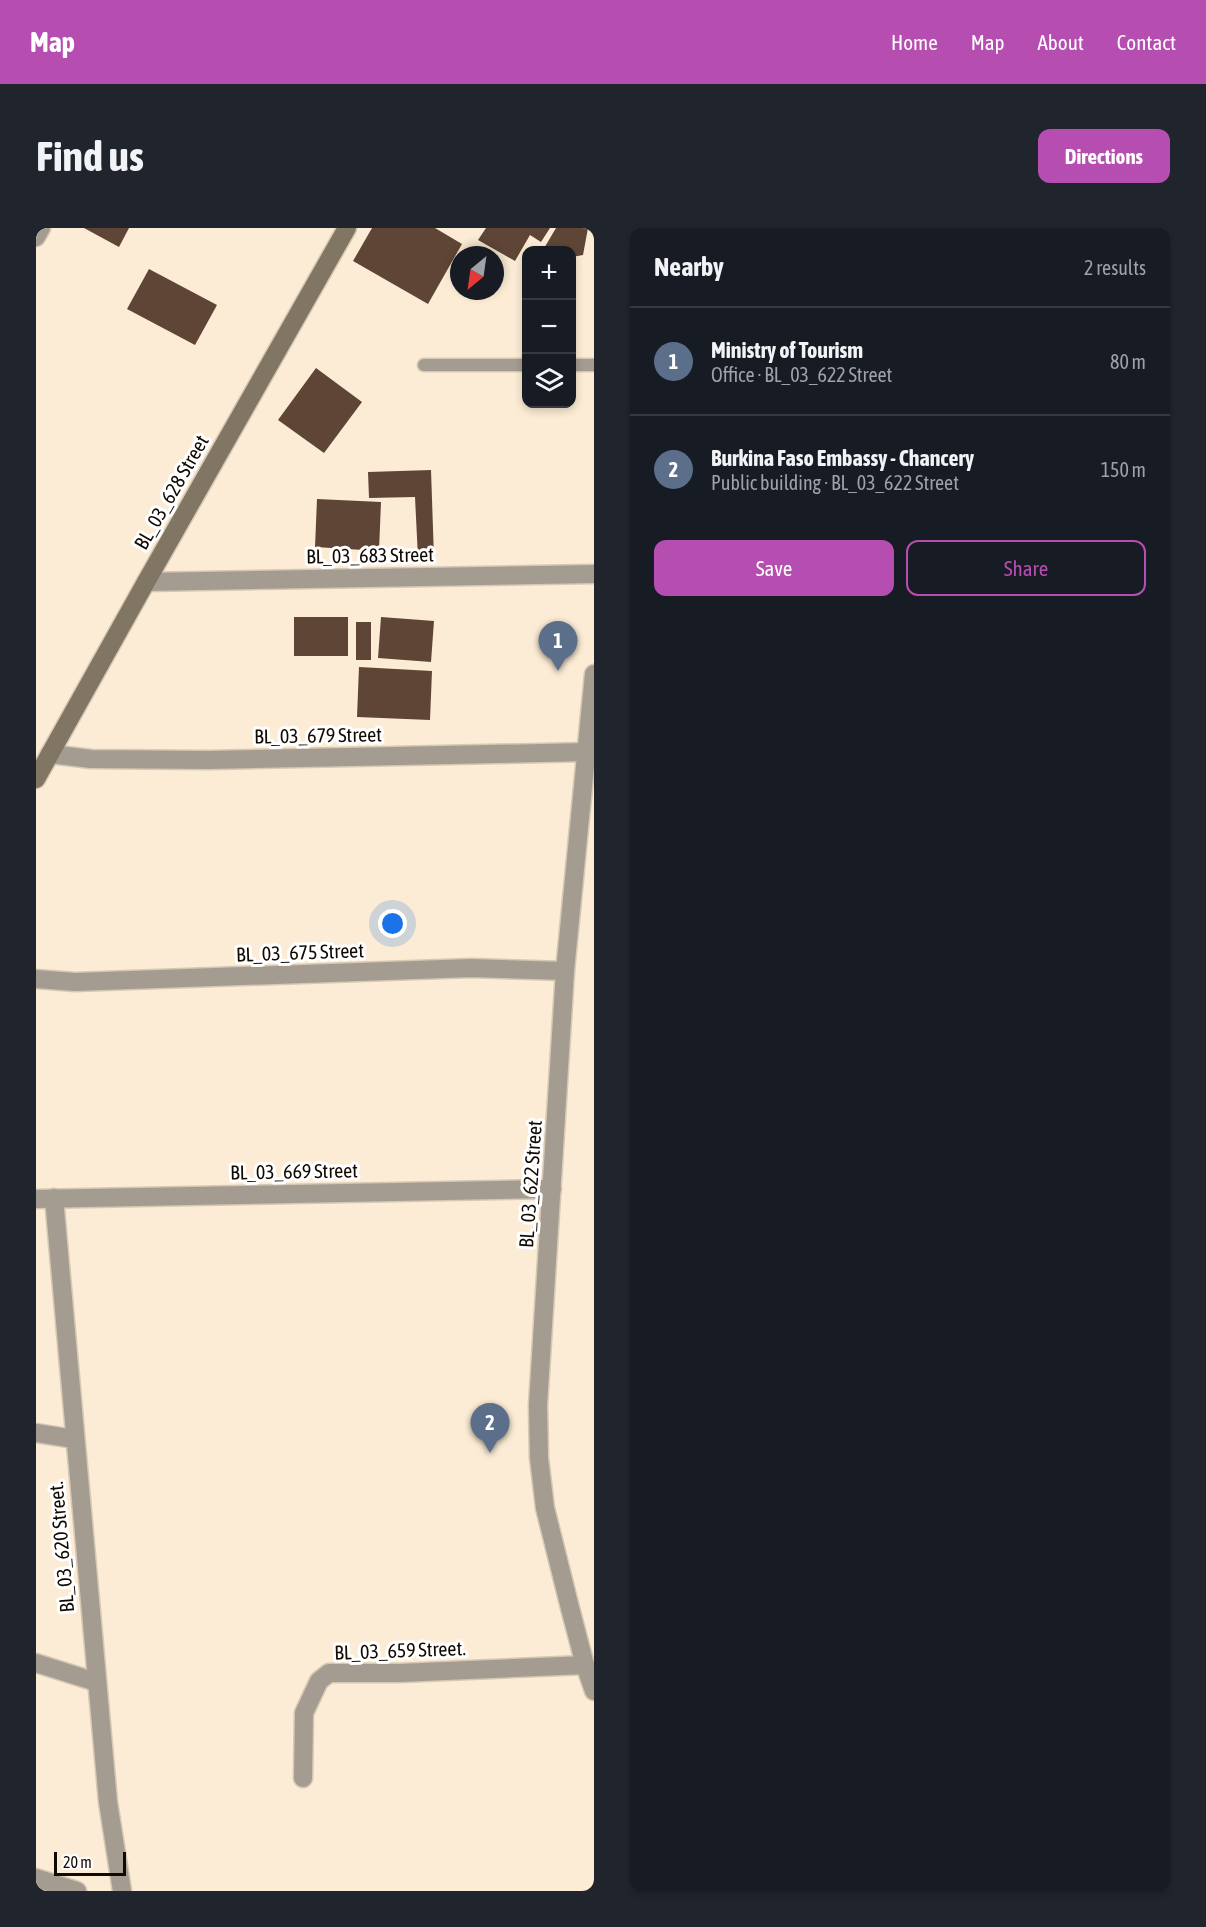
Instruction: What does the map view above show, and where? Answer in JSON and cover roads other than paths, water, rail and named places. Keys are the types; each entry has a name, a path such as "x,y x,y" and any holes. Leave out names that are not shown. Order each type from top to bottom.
{"street":[{"path":"36,237 41,228"},
{"name":"BL_03_628 Street","path":"36,779 348,228"},
{"name":"BL_03_683 Street","path":"146,582 594,573"},
{"name":"BL_03_622 Street","path":"594,674 565,971 538,1405 539,1458 545,1508 585,1665 594,1691"},
{"name":"BL_03_679 Street","path":"50,754 91,759 208,759 587,752"},
{"name":"BL_03_675 Street","path":"36,979 75,982 471,968 565,971"},
{"name":"BL_03_669 Street","path":"45,1198 552,1189"},
{"name":"BL_03_620 Street.","path":"45,1198 74,1439 108,1802 122,1891"},
{"path":"36,1433 74,1439"},
{"path":"36,1663 96,1682"},
{"name":"BL_03_659 Street.","path":"303,1778 304,1713 319,1681 329,1673 400,1673 585,1665"},
{"path":"36,1878 77,1891"}],"lane":[{"path":"424,365 522,365"},
{"path":"576,365 594,365"}],"place":[{"name":"Ministry of Tourism","path":"558,671"},
{"name":"Burkina Faso Embassy - Chancery","path":"490,1453"}]}
